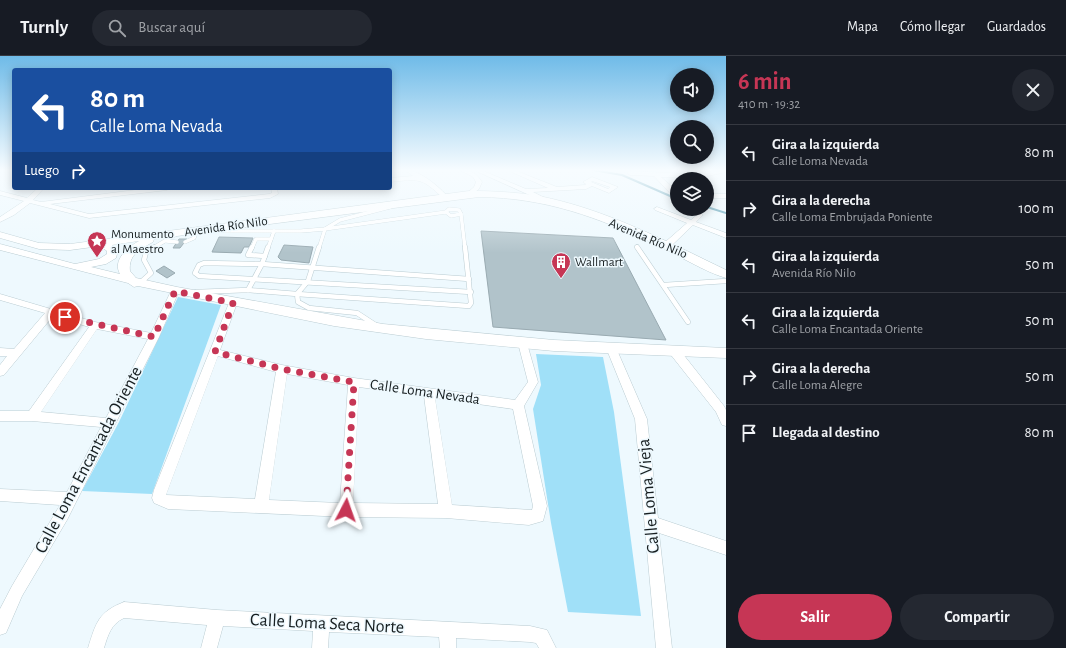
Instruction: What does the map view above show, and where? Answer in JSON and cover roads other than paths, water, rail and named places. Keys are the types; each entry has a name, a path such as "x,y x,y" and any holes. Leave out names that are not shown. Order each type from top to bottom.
{"main road":[{"name":"Avenida Río Nilo","path":"0,235 39,246 70,247 178,237 197,230 441,198"},
{"name":"Avenida Río Nilo","path":"528,198 547,201 613,223 726,274"},
{"path":"137,283 124,272 124,260 138,245 160,239"},
{"path":"70,266 95,264 107,260 112,256 113,250 104,244"},
{"path":"0,247 177,292 381,329 447,337 612,350 726,353"}],"street":[{"path":"17,198 78,214 103,215 232,198"},
{"path":"0,220 12,214 33,198"},
{"path":"38,203 84,198"},
{"path":"539,198 547,201"},
{"path":"657,209 726,236"},
{"path":"666,246 699,216"},
{"name":"Calle Loma Encantada Oriente","path":"0,627 4,610 62,515 177,292"},
{"path":"0,298 95,325 154,337"},
{"path":"233,303 159,498 168,502 346,510 446,511 529,518 538,516 540,506 518,405 534,382 523,343"},
{"path":"0,372 50,312"},
{"path":"32,416 95,325"},
{"name":"Calle Loma Vieja","path":"612,350 641,419 664,648"},
{"path":"0,352 15,353"},
{"name":"Calle Loma Nevada","path":"215,352 282,369 354,382 429,394 518,405"},
{"path":"675,352 720,409 726,420"},
{"path":"261,506 282,369"},
{"path":"346,510 354,382"},
{"path":"429,394 446,511"},
{"path":"0,416 32,416 109,423"},
{"path":"0,495 69,499"},
{"path":"651,523 726,548"},
{"name":"Calle Loma Seca Norte","path":"96,648 104,625 113,613 124,610 217,618 447,631 530,634 544,642"},
{"path":"210,648 217,618"},
{"path":"320,648 322,623"},
{"path":"447,631 448,648"}],"lane":[{"path":"381,329 357,313 302,306 297,300 297,294 308,281 314,268 326,228 340,220 401,204"},
{"path":"177,292 248,290 462,306 469,306 471,303 470,278 460,214 459,210 454,208 447,209 446,212 326,228 274,231 225,231 214,228"},
{"path":"446,212 452,216 460,214"},
{"path":"185,242 194,238 197,230"},
{"path":"248,290 262,264 274,231"},
{"path":"137,283 150,274 144,260 146,252 160,239"},
{"path":"265,256 248,255 256,239 271,240"},
{"path":"637,247 688,322"},
{"path":"470,278 262,264 204,263 199,265 195,273 199,276 308,281 471,292"},
{"path":"664,285 726,281"}],"waterway":[{"path":"714,209 726,213"}],"place":[{"name":"Monumento al Maestro","path":"97,258"},
{"name":"Wallmart","path":"561,279"}]}
